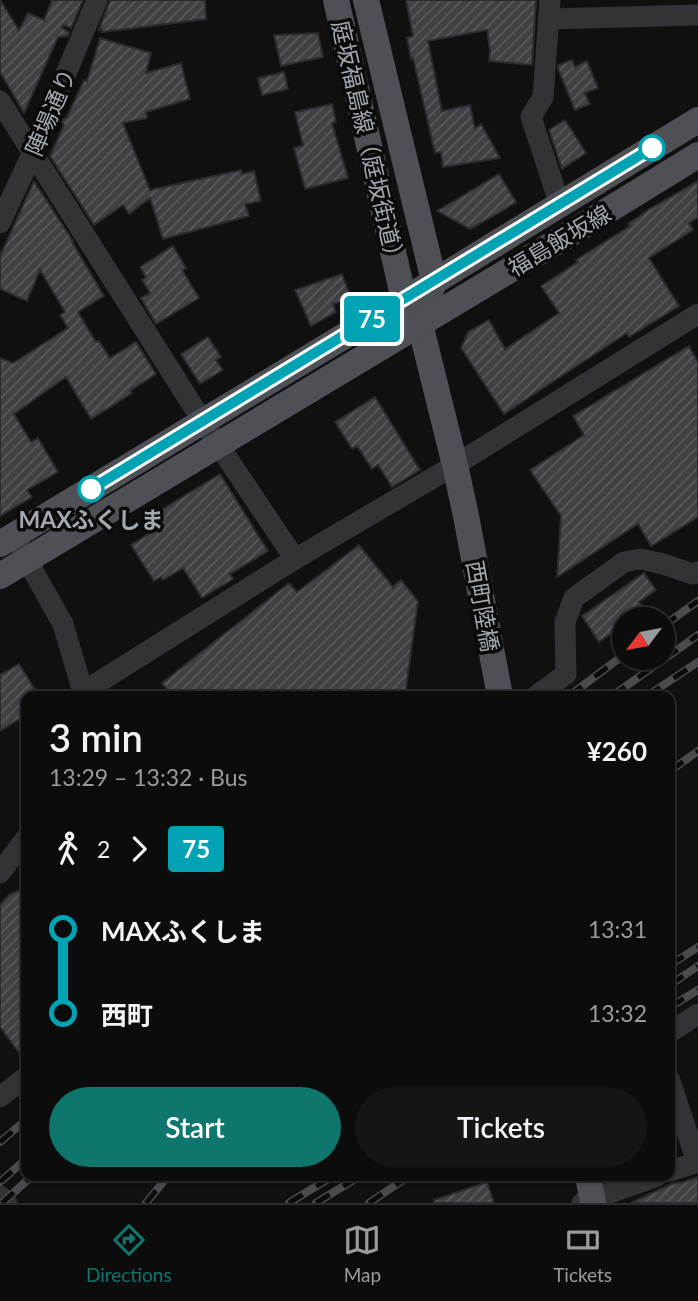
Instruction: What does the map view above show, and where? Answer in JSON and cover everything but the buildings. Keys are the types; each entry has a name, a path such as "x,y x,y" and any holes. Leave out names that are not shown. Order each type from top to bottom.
{"main road":[{"name":"庭坂福島線（庭坂街道）","path":"336,0 404,300 419,324 466,516"},
{"name":"庭坂福島線（庭坂街道）","path":"366,0 435,281 419,324"},
{"name":"福島飯坂線","path":"7,539 698,120"},
{"name":"福島飯坂線","path":"0,576 698,155"},
{"name":"西町陸橋","path":"466,516 499,691"},
{"path":"592,1181 607,1199"}],"street":[{"name":"陣場通り","path":"0,223 97,0"},
{"path":"559,205 531,117 543,97 549,10 698,15"},
{"path":"0,101 203,422 295,559"},
{"path":"88,691 295,559 454,465 698,314"},
{"path":"7,539 27,560 63,624 82,691"},
{"path":"543,691 566,674 565,622 574,598 624,562 641,559 694,574 698,572"},
{"path":"0,873 21,845"},
{"path":"675,1029 698,1014"},
{"path":"0,1097 21,1081"},
{"path":"675,1096 698,1162 675,1169"},
{"path":"582,1203 607,1199 646,1181"},
{"path":"0,1196 8,1203"}],"railway":[{"path":"676,617 698,601"},
{"path":"619,691 698,635"},
{"path":"654,691 698,662"},
{"path":"576,691 612,664"},
{"path":"675,767 698,751"},
{"path":"675,962 698,947"},
{"path":"675,982 698,966"},
{"path":"675,1004 698,990"},
{"path":"0,1142 21,1124"},
{"path":"0,1182 21,1163"},
{"path":"2,1203 26,1181"},
{"path":"146,1203 164,1181"},
{"path":"289,1203 325,1181"},
{"path":"316,1203 352,1181"},
{"path":"369,1203 402,1181"}],"bus line":[{"name":"75","path":"91,489 652,148"}],"place":[{"name":"MAXふくしま","path":"91,489"}]}
